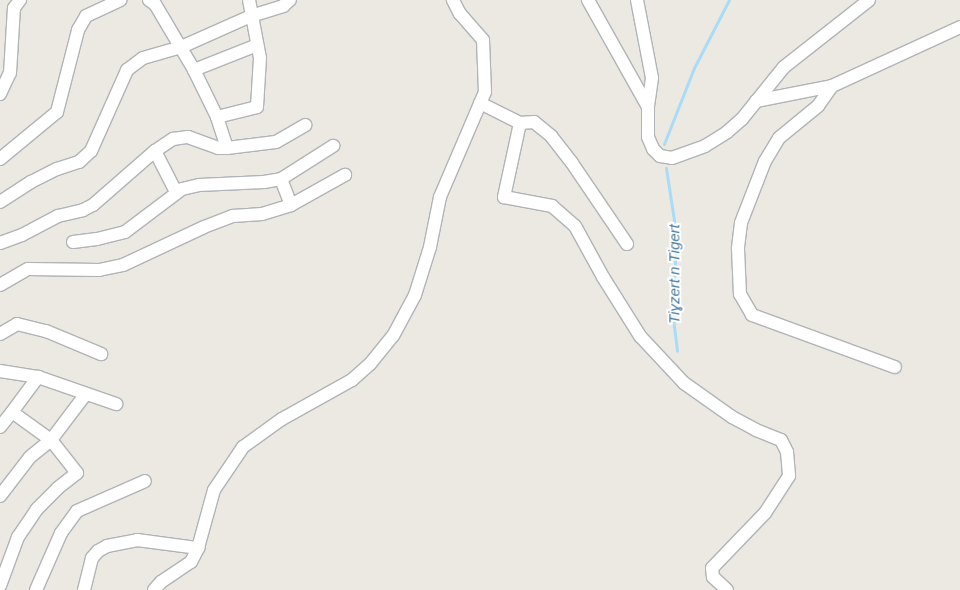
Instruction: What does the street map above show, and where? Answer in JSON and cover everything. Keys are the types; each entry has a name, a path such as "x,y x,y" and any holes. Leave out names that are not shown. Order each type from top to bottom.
{"street":[{"path":"0,94 10,73 14,8 20,0"},
{"path":"0,159 57,112 78,30 86,16 121,0"},
{"path":"217,117 257,107 260,58 250,16 249,0"},
{"path":"0,202 31,182 58,169 79,162 91,151 101,133 127,70 143,58 180,48 250,16 283,6 290,0"},
{"path":"154,590 161,582 191,562 198,548 214,490 243,447 282,420 352,380 370,364 393,336 415,295 430,247 440,198 485,92 483,40 460,14 452,0"},
{"path":"588,0 648,107"},
{"path":"637,0 652,78 648,107 648,137 653,149 660,156 672,158 705,146 727,132 742,119 784,67 869,0"},
{"path":"155,1 194,70 217,117 228,148"},
{"path":"756,101 832,86 960,27"},
{"path":"194,70 257,45"},
{"path":"832,86 818,106 779,138 765,160 740,223 738,249 740,294 752,315 895,367"},
{"path":"480,103 520,122 534,122 551,136 572,163 627,244"},
{"path":"520,122 504,197 552,206 575,226 603,277 646,343 684,383 732,417 756,430 781,440 787,452 789,476 765,513 712,568 711,572 721,588"},
{"path":"0,243 22,235 58,216 83,210 93,205 155,151 173,139 188,137 218,148 228,148 276,142 306,126"},
{"path":"73,242 97,239 125,232 176,192 199,184 264,182 281,179 333,146"},
{"path":"155,151 176,192"},
{"path":"0,286 28,269 99,270 123,266 204,227 225,219 262,214 291,205 345,175"},
{"path":"281,179 291,205"},
{"path":"0,334 18,324 46,331 100,354"},
{"path":"0,371 38,377 85,395 116,404"},
{"path":"0,427 38,377"},
{"path":"0,496 30,457 51,440 85,395"},
{"path":"0,586 18,536 37,509 58,488 77,473 51,440 12,412"},
{"path":"36,590 61,532 77,511 145,480"},
{"path":"84,590 92,558 98,551 107,546 137,540 198,548"}],"waterway":[{"name":"Tiɣzert n Tigert","path":"664,144 694,68 729,0"},
{"name":"Tiɣzert n Tigert","path":"666,168 676,233 673,318 677,351"}]}
